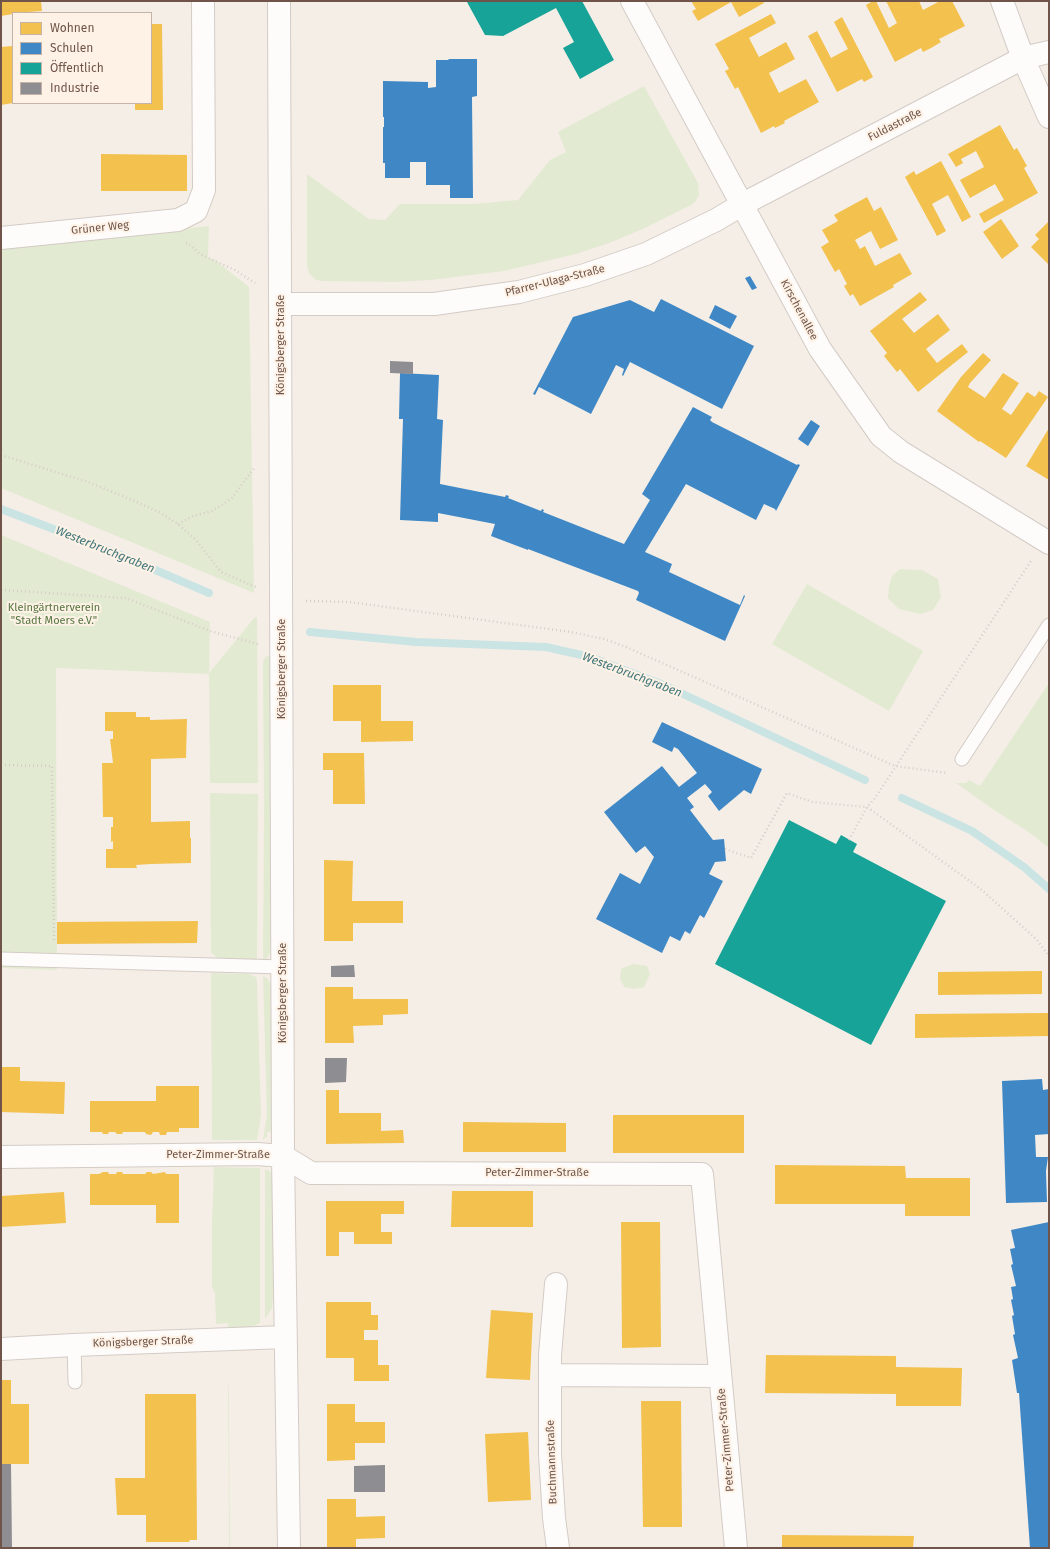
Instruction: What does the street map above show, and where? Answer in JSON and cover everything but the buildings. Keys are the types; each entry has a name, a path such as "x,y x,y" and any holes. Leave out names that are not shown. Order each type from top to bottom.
{"street":[{"name":"Grüner Weg","path":"1,238 178,220 196,211 204,190 202,1"},
{"name":"Königsberger Straße","path":"279,1 283,1156 288,1548"},
{"name":"Kirschenallee","path":"632,1 820,349 881,436 900,452 1047,542"},
{"path":"1002,1 1023,58 1049,117"},
{"name":"Fuldastraße","path":"743,204 1023,58 1049,52"},
{"name":"Pfarrer-Ulaga-Straße","path":"281,304 434,304 519,292 585,275 646,254 716,220 743,204"},
{"name":"Peter-Zimmer-Straße","path":"1,1156 249,1154 283,1156 311,1173 702,1174 736,1548"},
{"name":"Buchmannstraße","path":"556,1284 550,1355 550,1454 558,1548"},
{"name":"Königsberger Straße","path":"1,1349 285,1337"},
{"path":"550,1375 720,1376"}],"lane":[{"path":"962,760 1049,625"},
{"path":"1,960 283,967"},
{"path":"74,1345 75,1382"}],"path":[{"path":"180,243 188,243 200,254 235,270 256,284"},
{"path":"1,455 88,482 130,498 160,513 178,524 196,540 221,572 259,588 282,600 349,602 571,632 626,647 895,766 951,774 962,760"},
{"path":"178,524 193,516 212,511 231,499 258,463"},
{"path":"849,840 867,807 876,798 895,766 1047,542"},
{"path":"1,590 126,598 210,632 282,651"},
{"path":"1,765 52,766 54,961"},
{"path":"725,849 751,858 786,792 812,802 867,807 982,890 1036,939 1049,956"}],"green space":[{"path":"644,86 698,183 699,195 695,202 691,205 643,229 609,243 576,254 504,271 431,280 395,282 322,281 316,280 309,273 307,265 307,174 369,219 385,220 400,204 474,204 518,200 550,160 566,152 558,132"},
{"path":"209,226 208,258 215,260 249,287 254,593 1,488 1,249 189,227"},
{"name":"Kleingärtnerverein \"Stadt Moers e.V.\"","path":"1,535 210,622 209,673 255,617 257,618 258,783 210,783 209,674 56,668 57,970 1,968"},
{"path":"900,569 922,570 938,579 941,597 933,610 920,614 899,609 888,598 892,576"},
{"path":"807,584 923,651 889,711 772,644"},
{"path":"270,655 271,951 267,958 263,961 263,663 265,657"},
{"path":"1049,683 1049,848 1030,833 956,783 966,783 969,780 980,786"},
{"path":"210,793 258,794 257,958 255,960 218,959 211,952"},
{"path":"633,964 647,966 650,974 644,987 634,989 624,987 620,979 621,969"},
{"path":"211,973 249,974 256,977 261,1115 257,1140 212,1140"},
{"path":"263,976 268,979 271,987 272,1132 267,1132 267,1137 263,1139 267,1116"},
{"path":"214,1167 260,1168 260,1323 249,1328 228,1329 228,1323 216,1324 215,1293 212,1287"},
{"path":"265,1169 273,1173 273,1298 272,1308 265,1319"},
{"path":"228,1377 229,1394 230,1548 229,1548"}],"waterway":[{"name":"Westerbruchgraben","path":"1,509 111,551 209,593"},
{"name":"Westerbruchgraben","path":"310,632 416,642 546,647 590,657 664,685 865,780"},
{"name":"Westerbruchgraben","path":"902,798 972,831 1024,867 1049,889"}]}
